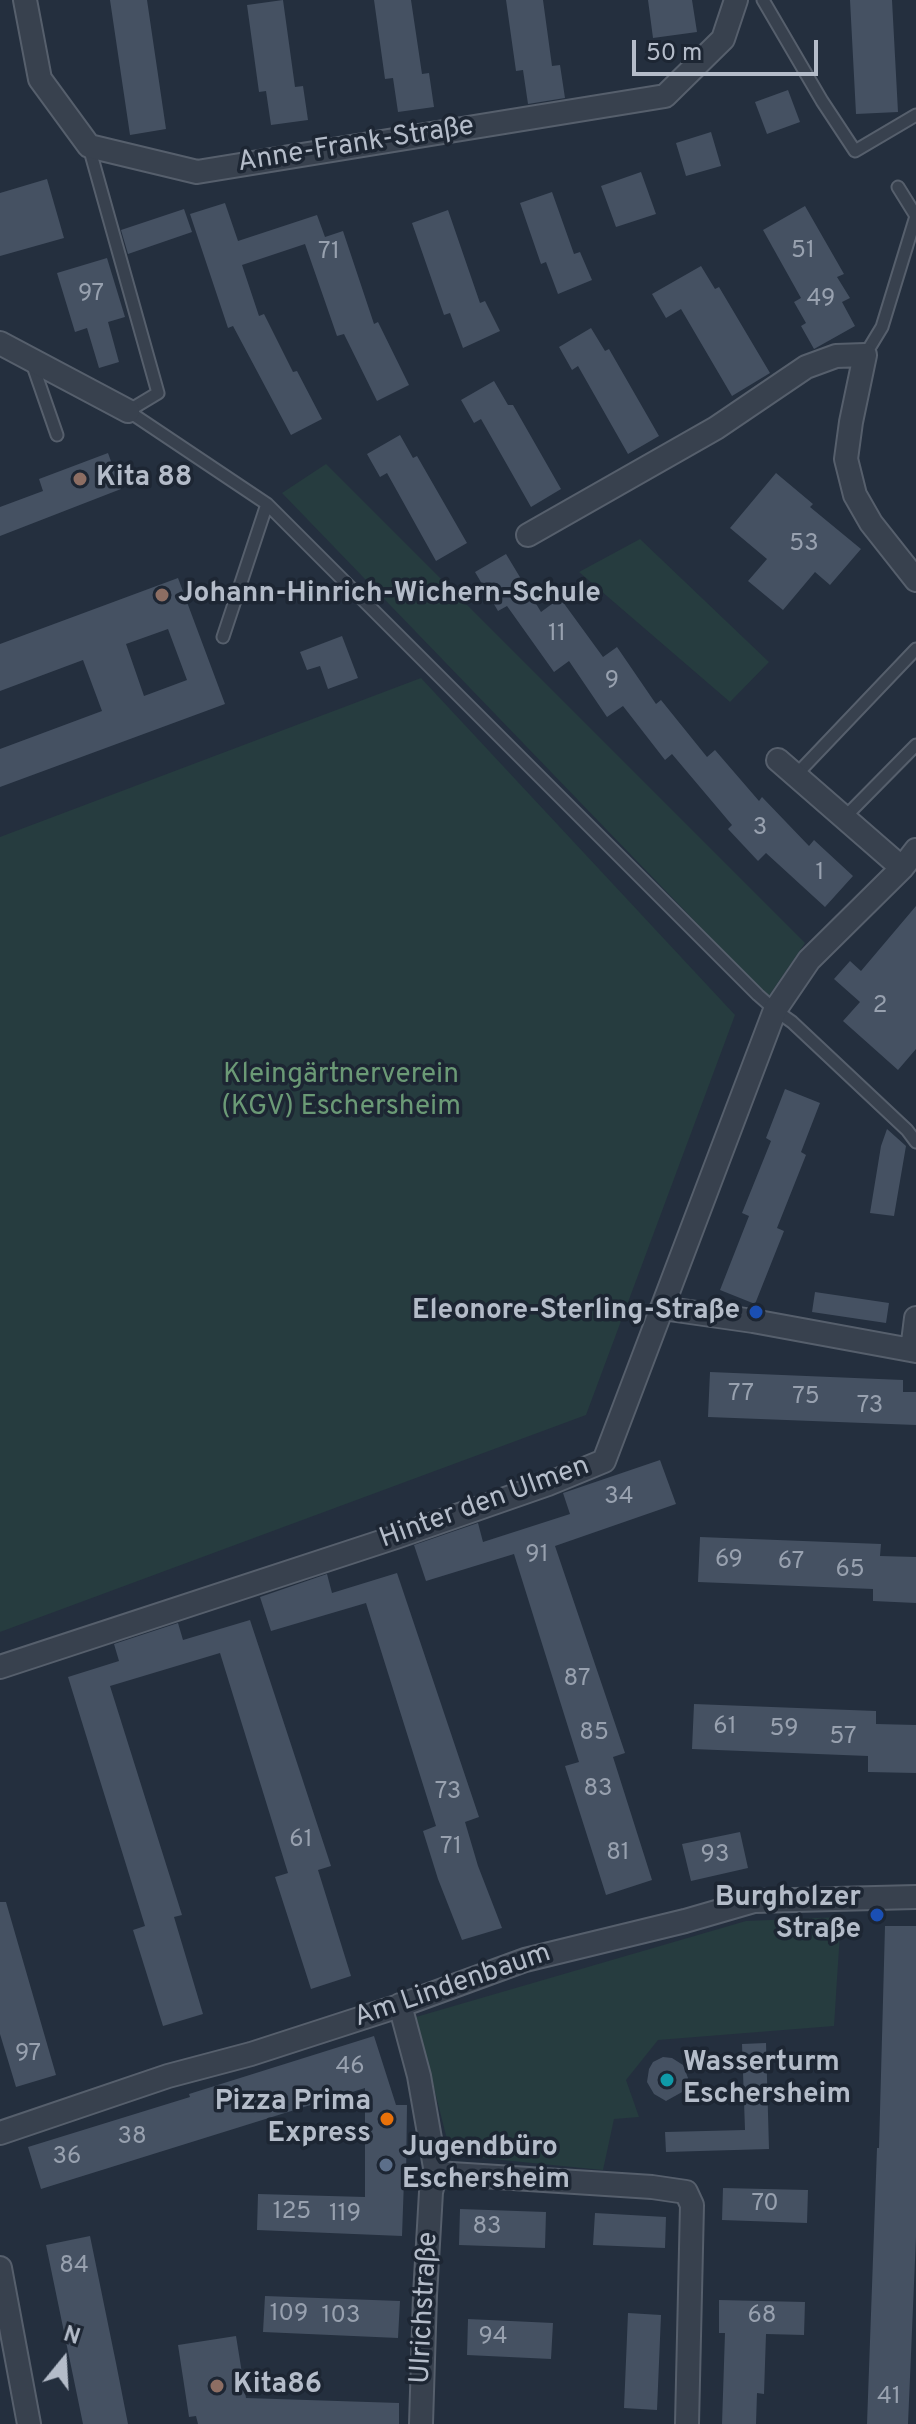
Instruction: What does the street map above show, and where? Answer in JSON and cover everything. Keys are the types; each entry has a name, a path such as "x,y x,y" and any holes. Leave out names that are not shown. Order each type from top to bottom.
{"street":[{"path":"25,0 40,79 89,146"},
{"name":"Anne-Frank-Straße","path":"89,146 197,172 665,96 723,39 736,0"},
{"path":"0,343 128,411"},
{"path":"528,535 716,428 806,367 836,356 865,355 846,459 855,495 871,523 916,580"},
{"path":"775,1010 809,960 909,859 845,817 778,760"},
{"name":"Hinter den Ulmen","path":"0,1667 396,1537 604,1461 775,1010"},
{"path":"662,1308 753,1321 914,1351 916,1318"},
{"name":"Am Lindenbaum","path":"0,2133 168,2076 251,2054 400,2005 525,1960 754,1901 916,1897"},
{"name":"Ulrichstraße","path":"400,2005 419,2076 436,2173 431,2192 421,2424"},
{"path":"436,2173 652,2187 686,2192 692,2205 687,2424"},
{"path":"0,2268 29,2424"}],"lane":[{"path":"763,0 855,151 916,115"},
{"path":"89,146 158,393 128,411 267,504 775,1010 792,1022 916,1142"},
{"path":"865,355 882,327 916,216 898,187"},
{"path":"32,362 57,435"},
{"path":"223,637 267,504"},
{"path":"796,775 916,649"},
{"path":"845,817 916,745"}],"green space":[{"path":"326,464 805,943 768,997 282,493"},
{"path":"640,539 769,662 730,702 579,572"},
{"name":"Kleingärtnerverein (KGV) Eschersheim","path":"421,678 735,1015 586,1415 0,1632 0,837"},
{"path":"841,1917 834,2026 658,2040 626,2080 639,2117 614,2119 603,2170 451,2155 416,2017 746,1921"}],"building":[{"path":"110,0 147,0 166,129 130,135"},
{"path":"283,0 295,87 303,86 308,120 271,125 266,91 259,92 247,5"},
{"path":"374,0 411,0 422,74 429,73 434,107 398,112 393,78 385,79"},
{"path":"506,0 543,0 552,66 560,65 565,98 528,104 523,70 516,71"},
{"path":"648,0 692,0 697,32 653,38"},
{"path":"850,0 892,0 898,112 856,114"},
{"path":"788,90 800,122 767,134 755,102"},
{"path":"711,132 721,166 686,176 676,143"},
{"path":"641,172 656,214 616,227 601,186"},
{"path":"47,179 64,238 0,256 0,193"},
{"path":"552,192 574,254 580,252 592,280 558,294 546,262 541,264 520,203"},
{"path":"225,203 238,241 317,215 325,237 343,231 374,324 378,322 409,385 377,401 344,334 337,336 305,244 242,265 259,316 264,314 293,372 297,371 322,419 291,435 233,326 228,328 190,214"},
{"path":"805,206 844,274 837,277 850,298 842,302 855,326 814,349 801,326 806,323 794,302 801,298 763,230"},
{"path":"184,209 192,232 128,254 121,230"},
{"path":"448,210 480,303 485,301 500,331 463,348 450,313 444,315 412,223"},
{"path":"107,258 125,317 108,322 119,362 99,368 87,328 75,332 57,273"},
{"path":"701,266 715,289 719,287 770,373 732,396 681,309 666,318 652,294"},
{"path":"591,328 605,351 609,349 659,436 628,454 578,366 572,370 559,347"},
{"path":"494,381 508,405 513,405 561,489 531,507 481,419 474,423 461,400"},
{"path":"400,435 413,458 417,456 467,543 436,561 387,473 380,477 367,454"},
{"path":"108,453 121,489 0,536 0,507 43,491 39,479"},
{"path":"776,473 813,504 810,507 861,549 830,585 815,572 783,610 748,581 767,559 730,528"},
{"path":"506,554 541,612 560,598 603,657 617,647 656,704 661,700 707,757 715,750 759,801 762,797 809,846 814,840 853,876 825,907 766,853 758,861 728,829 732,825 672,754 665,760 623,706 607,717 569,661 554,672 507,606 498,611 475,572"},
{"path":"178,578 225,704 0,787 0,749 102,711 83,660 0,691 0,644","holes":["168,629 187,680 144,696 126,644"]},
{"path":"342,636 358,678 328,689 320,666 307,670 300,652"},
{"path":"916,906 916,1049 898,1070 843,1021 860,1002 834,979 850,961 861,971"},
{"path":"785,1089 820,1103 801,1152 806,1155 777,1228 784,1231 755,1304 720,1290 749,1216 742,1213 771,1141 766,1138"},
{"path":"887,1129 906,1146 894,1216 870,1213 881,1146"},
{"path":"815,1292 889,1303 886,1323 812,1312"},
{"path":"710,1372 903,1380 903,1392 916,1392 916,1425 708,1417"},
{"path":"660,1460 676,1504 555,1546 625,1753 613,1757 652,1880 606,1895 565,1766 579,1762 514,1554 426,1581 414,1545 478,1523 483,1542 570,1514 563,1493"},
{"path":"700,1537 881,1544 880,1556 916,1557 916,1603 873,1601 873,1589 698,1582"},
{"path":"397,1573 479,1817 465,1822 502,1928 462,1940 423,1831 436,1826 366,1603 271,1631 260,1597 327,1574 332,1593"},
{"path":"250,1620 331,1866 318,1870 351,1976 311,1989 275,1877 288,1873 220,1653 110,1686 182,1915 174,1917 203,2014 163,2026 133,1930 145,1926 68,1677 119,1661 114,1644 178,1623 183,1640"},
{"path":"694,1704 876,1711 876,1724 916,1725 916,1773 868,1772 868,1756 692,1749"},
{"path":"740,1832 748,1868 691,1881 682,1844"},
{"path":"0,1902 6,1902 56,2075 16,2087 0,2034"},
{"path":"885,1926 916,1926 916,2237 908,2424 867,2424"},
{"path":"374,2036 396,2105 407,2105 402,2236 257,2230 258,2194 365,2197 365,2088 41,2189 28,2147"},
{"path":"766,2043 769,2149 666,2152 665,2132 745,2130 742,2044"},
{"name":"Wasserturm Eschersheim","path":"663,2057 672,2058 683,2065 688,2078 684,2091 666,2101 654,2094 647,2082 653,2062"},
{"path":"723,2188 808,2190 807,2223 722,2220"},
{"path":"460,2209 546,2212 545,2248 459,2245"},
{"path":"595,2213 666,2217 665,2248 593,2245"},
{"path":"90,2236 128,2424 83,2424 46,2245"},
{"path":"265,2296 400,2301 398,2338 263,2332"},
{"path":"719,2300 805,2302 804,2335 766,2334 764,2394 757,2393 756,2424 722,2424 725,2333 719,2333"},
{"path":"628,2313 661,2315 657,2410 624,2408"},
{"path":"468,2319 553,2323 551,2359 467,2355"},
{"path":"236,2336 246,2398 399,2403 399,2424 198,2424 196,2416 189,2417 178,2345"}],"place":[{"name":"Kita 88","path":"80,479"},
{"name":"Johann-Hinrich-Wichern-Schule","path":"162,595"},
{"name":"Eleonore-Sterling-Straße","path":"756,1312"},
{"name":"Burgholzer Straße","path":"877,1915"},
{"name":"Wasserturm Eschersheim","path":"667,2080"},
{"name":"Pizza Prima Express","path":"387,2119"},
{"name":"Jugendbüro Eschersheim","path":"386,2165"},
{"name":"Kita86","path":"217,2386"}]}
